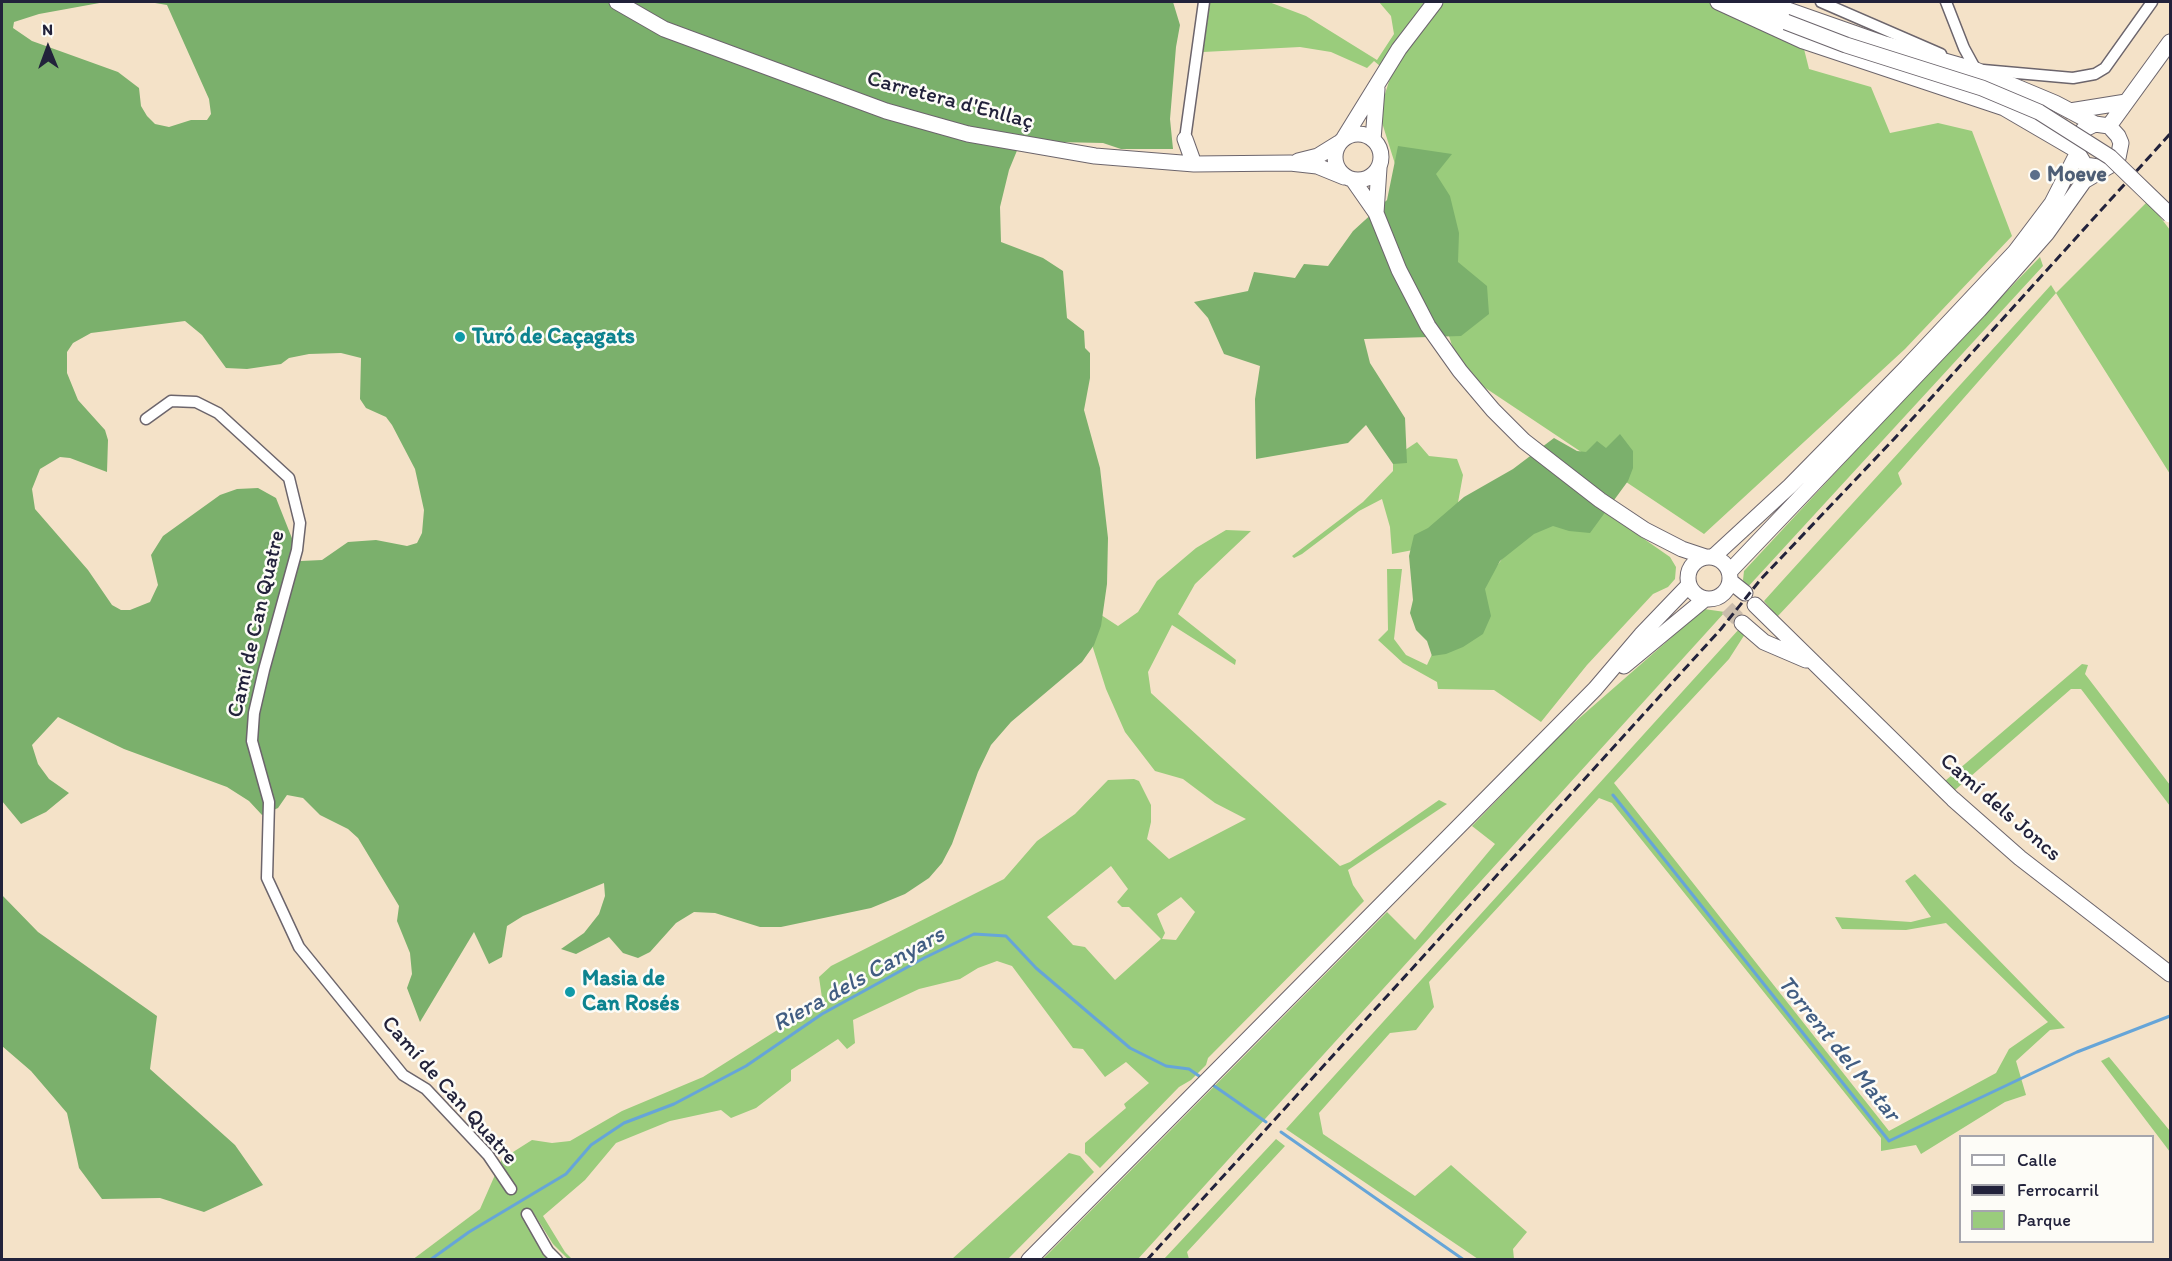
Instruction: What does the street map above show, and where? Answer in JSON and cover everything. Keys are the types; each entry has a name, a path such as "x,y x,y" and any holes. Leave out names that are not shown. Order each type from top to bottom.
{"street":[{"name":"Carretera d'Enllaç","path":"617,2 664,29 886,111 968,134 1029,147 1095,156 1194,164 1290,163 1317,166 1349,179"},
{"path":"1174,163 1185,139 1204,2"},
{"path":"1435,2 1399,49 1342,141 1334,157 1336,165 1376,213 1399,270 1428,326 1492,410 1558,470 1645,530 1677,558 1695,594 1715,602"},
{"path":"1718,2 1803,41 2004,108 2052,134 2077,152 2085,165 2104,168"},
{"path":"1730,2 1866,51 1982,88 2039,112 2110,157 2170,215"},
{"path":"1743,2 1786,22"},
{"path":"1765,2 1885,44 1976,70 2073,78 2095,74 2104,68 2148,3"},
{"path":"1595,689 1715,602 1724,593 1730,576 1979,310 2047,232 2084,181 2111,165 2120,150 2118,136 2102,125 1821,2"},
{"path":"1946,2 1964,48 1976,70"},
{"path":"1029,1260 1595,689 1688,580 1692,565 1710,557 1790,486 1997,271 2052,203 2077,152 2078,137 2083,130 2102,125 2126,102 2170,42"},
{"path":"2004,108 2003,103 2014,77 2025,73"},
{"path":"1373,140 1377,86"},
{"path":"2070,111 2126,102"},
{"path":"1342,141 1358,134 1373,140 1381,152 1376,213"},
{"path":"2052,134 2068,172"},
{"path":"1185,139 1194,164"},
{"name":"Carretera d'Enllaç","path":"1290,163 1318,156 1342,141"},
{"path":"1349,179 1368,178 1379,168"},
{"name":"Camí de Can Quatre","path":"146,419 171,401 196,402 218,413 289,478 300,523 297,550 264,670 254,713 252,741 269,802 267,878 299,947 403,1075 426,1089 488,1155 511,1189"},
{"path":"1645,530 1683,549 1723,562 1730,576"},
{"name":"Camí dels Joncs","path":"1730,576 1812,662 1953,799 2020,858 2170,974"},
{"name":"Camí dels Joncs","path":"1742,623 1764,642 1812,662"},
{"path":"1764,642 1793,642"},
{"path":"527,1214 548,1251 557,1260"}],"green space":[{"path":"2,2 105,2 39,14 14,22 13,28 32,41 118,72 139,88 141,106 147,116 155,124 169,127 191,120 207,120 211,114 209,99 167,5 149,2 1173,2 1180,25 1170,119 1173,149 1121,149 1103,143 1058,142 1023,136 1009,170 1000,207 1001,242 1043,258 1063,271 1067,318 1084,331 1085,348 1090,353 1090,378 1084,410 1100,468 1108,538 1107,584 1101,626 1094,645 1082,662 1011,722 991,745 978,772 952,844 942,863 929,878 905,894 871,908 781,927 760,927 715,913 694,912 676,923 650,952 638,958 623,953 609,937 576,954 561,949 584,933 599,914 605,896 604,883 523,916 507,926 502,957 489,964 474,932 420,1022 407,988 412,974 410,953 397,921 399,906 358,838 348,829 320,815 303,798 287,795 278,808 262,815 249,801 227,787 124,749 58,717 32,745 38,764 49,779 69,793 46,812 21,824 2,801","holes":["185,321 202,335 226,368 247,369 281,364 289,358 309,354 341,353 361,358 360,399 366,408 386,417 415,469 424,510 422,533 417,543 407,546 376,540 348,542 322,560 301,561 276,498 258,488 237,489 220,495 163,536 151,555 158,585 150,602 130,610 121,610 112,605 88,570 35,509 32,489 40,469 60,457 70,458 107,472 108,440 105,430 78,400 67,373 67,352 73,343 91,333"]},
{"path":"1210,2 1269,2 1306,16 1377,60 1394,34 1391,16 1379,2 1427,2 1380,66 1374,61 1367,68 1331,52 1300,47 1203,52"},
{"path":"1440,2 1711,2 1803,45 1809,69 1871,87 1890,133 1938,123 1972,131 2012,236 1905,349 1704,534 1460,371 1379,113 1391,75"},
{"path":"1398,146 1452,154 1436,174 1450,196 1459,233 1458,262 1487,286 1489,314 1461,336 1364,339 1370,363 1405,418 1407,463 1393,464 1366,425 1348,443 1256,459 1255,399 1260,366 1224,354 1208,318 1194,302 1248,291 1254,272 1295,278 1304,264 1328,266 1353,231 1387,200"},
{"path":"2148,201 2170,230 2170,474 2056,293"},
{"path":"2040,257 2043,266 1746,589 1743,580 1744,571 1941,359"},
{"path":"2051,285 2056,293 1898,473 1902,484 1777,617 1764,601"},
{"path":"1620,434 1633,451 1633,468 1628,481 1590,533 1569,531 1553,526 1534,534 1500,561 1485,589 1491,616 1483,634 1463,647 1446,654 1432,656 1427,641 1416,630 1410,613 1413,600 1409,556 1414,535 1428,528 1464,497 1513,469 1554,438 1577,451 1586,452 1597,441 1606,448"},
{"path":"1417,442 1429,456 1457,459 1463,475 1457,508 1413,550 1392,554 1390,527 1382,499 1359,511 1302,554 1294,558 1292,556 1363,502 1393,471 1393,458"},
{"path":"1601,509 1670,557 1676,567 1675,579 1668,587 1653,594 1587,665 1541,722 1494,690 1438,689 1437,682 1403,663 1378,640 1388,630 1387,569 1402,569 1394,639 1406,655 1427,665 1434,650 1505,555 1531,533"},
{"path":"1226,530 1251,531 1195,584 1178,614 1236,660 1235,665 1172,625 1148,672 1151,693 1340,866 1350,862 1439,800 1447,804 1348,870 1353,885 1364,901 1208,1058 1206,1065 1191,1080 1179,1087 1100,1168 1085,1153 1085,1143 1126,1108 1124,1104 1149,1083 1126,1062 1105,1077 1083,1049 1073,1048 1012,966 997,961 978,968 960,979 919,989 853,1020 855,1043 847,1049 838,1039 791,1070 791,1081 756,1108 731,1118 721,1110 670,1121 616,1143 585,1180 543,1216 565,1252 572,1259 568,1259 553,1244 531,1209 522,1215 549,1259 412,1260 480,1209 502,1159 532,1140 552,1143 570,1141 622,1111 703,1077 820,1003 822,998 819,977 831,966 1004,879 1037,841 1075,814 1108,780 1134,779 1139,781 1151,805 1151,822 1147,839 1169,859 1246,819 1215,803 1183,779 1155,771 1125,732 1106,689 1087,629 1095,611 1118,626 1138,612 1157,581 1196,548","holes":["1111,866 1128,889 1117,902 1122,907 1129,907 1161,939 1115,980 1085,947 1073,945 1047,917","1181,897 1195,912 1176,940 1162,939 1165,933 1157,914"]},
{"path":"1704,609 1725,612 1138,1259 1042,1260 1387,912 1415,940 1495,844 1472,826 1560,735"},
{"path":"1740,628 1745,634 1729,659 1614,783 1889,1131 1996,1073 2009,1049 2048,1022 1946,923 1906,930 1842,929 1835,917 1911,922 1931,917 1905,881 1915,874 2065,1028 2050,1030 2016,1061 2026,1095 2005,1102 1921,1154 1916,1145 1881,1151 1881,1138 1612,803 1599,798 1429,982 1434,1007 1416,1030 1390,1033 1319,1113 1323,1134 1415,1196 1451,1165 1527,1232 1513,1249 1514,1259 1478,1259 1286,1129"},
{"path":"2082,664 2088,665 2085,674 2170,785 2170,806 2081,689 2071,689 1955,790 1945,781"},
{"path":"2,895 38,932 157,1016 150,1069 235,1145 263,1185 204,1212 160,1198 102,1199 79,1168 67,1113 31,1071 2,1046"},
{"path":"2109,1057 2170,1131 2170,1152 2101,1061"},
{"path":"1276,1139 1285,1146 1187,1252 1189,1259 1164,1259"},
{"path":"1069,1153 1080,1156 1094,1172 1008,1259 952,1259"}],"waterway":[{"name":"Torrent del Matar","path":"1613,795 1889,1141 2077,1052 2170,1016"},
{"name":"Riera dels Canyars","path":"430,1260 469,1232 566,1174 591,1145 624,1123 674,1104 746,1066 822,1014 924,958 974,934 1006,936 1036,968 1130,1048 1166,1066 1189,1069 1202,1078"},
{"name":"Riera dels Canyars","path":"1210,1083 1266,1122"},
{"name":"Riera dels Canyars","path":"1281,1132 1464,1260"}],"tunnel":[{"path":"1727,608 1742,623"}],"railway":[{"path":"1147,1260 1721,629 1761,579 1894,439 2170,134"}],"place":[{"name":"Moeve","path":"2035,175"},
{"name":"Turó de Caçagats","path":"460,337"},
{"name":"Masia de Can Rosés","path":"570,992"}]}
